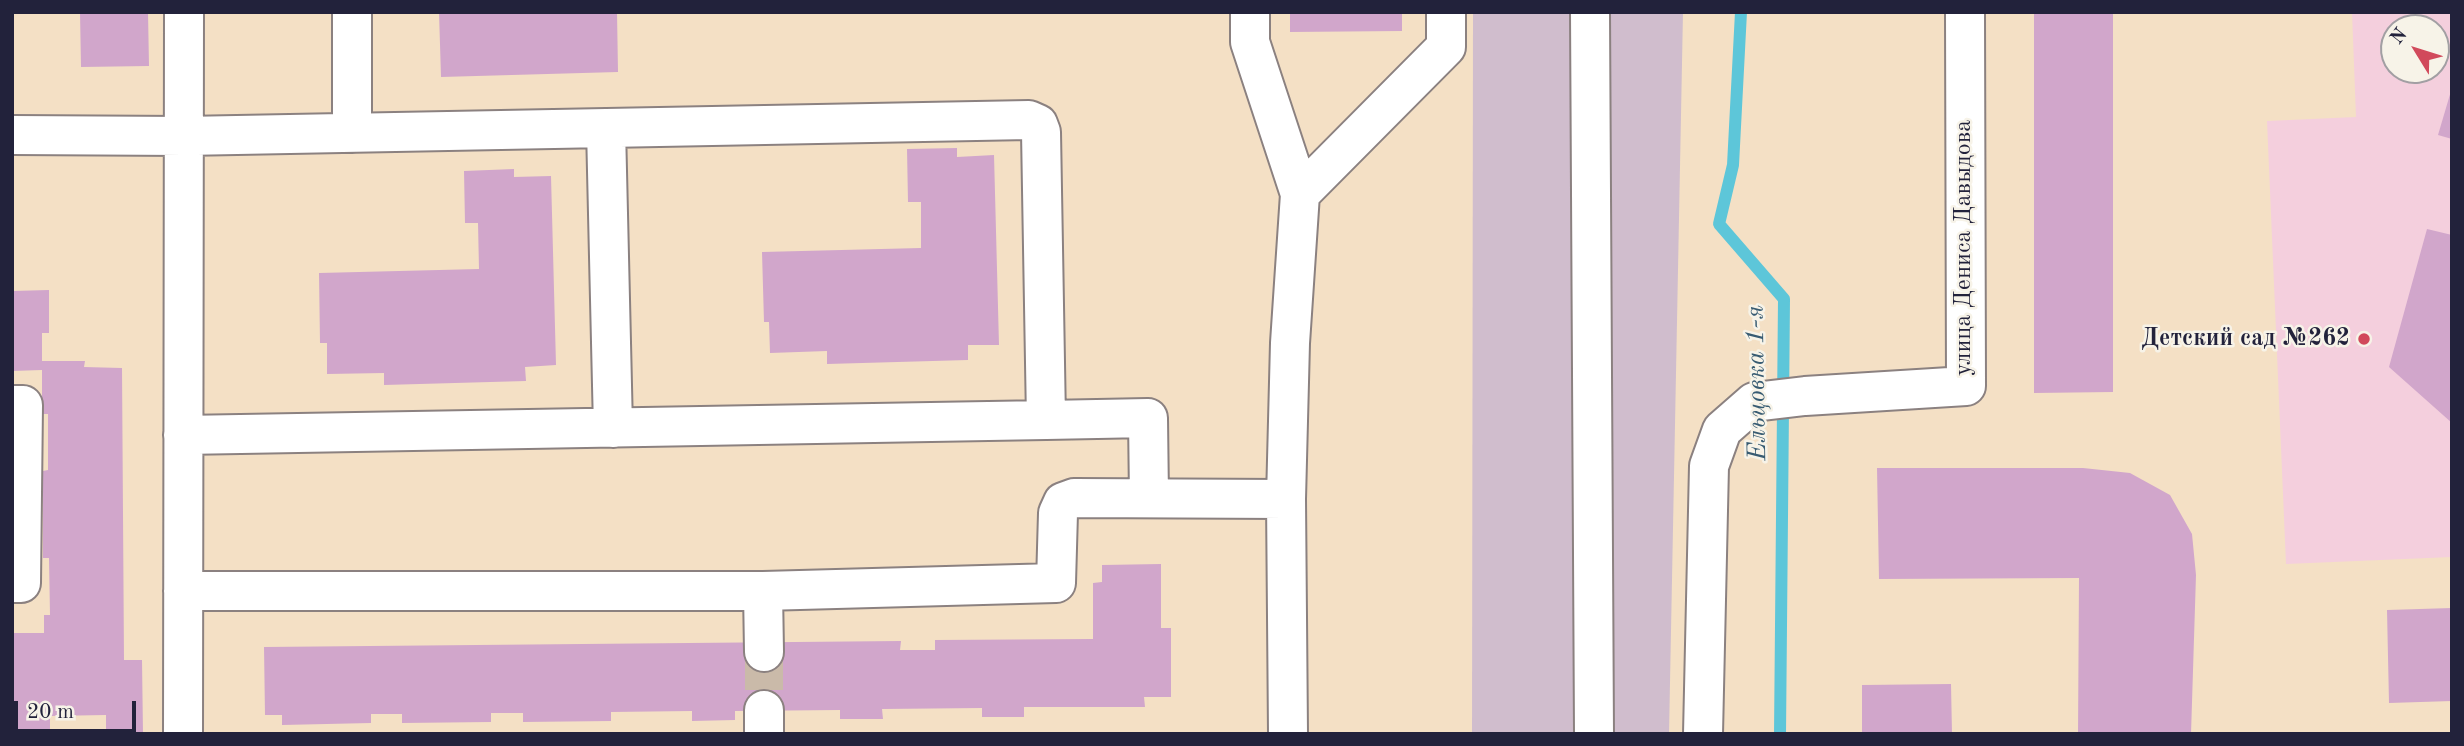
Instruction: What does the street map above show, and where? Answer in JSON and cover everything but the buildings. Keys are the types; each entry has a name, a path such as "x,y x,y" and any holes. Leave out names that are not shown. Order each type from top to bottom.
{"street":[{"path":"183,734 184,12"},
{"path":"352,12 352,133"},
{"path":"1250,12 1250,42 1300,194 1290,343 1286,499 1287,734"},
{"path":"1300,194 1446,47 1446,12"},
{"path":"1590,12 1594,734"},
{"name":"улица Дениса Давыдова","path":"1703,734 1709,466 1722,430 1754,402 1966,386 1965,12"},
{"path":"12,135 184,136 1029,120 1038,124 1041,132 1046,420"},
{"path":"606,128 613,428"},
{"path":"12,405 23,405 22,583 12,583"},
{"path":"183,435 1148,418 1149,498"},
{"path":"183,591 763,592 1056,583 1058,513 1063,502 1074,498 1286,499"},
{"path":"763,592 764,652"}],"shaded area":[{"path":"1473,12 1683,12 1669,734 1472,734"},
{"name":"Детский сад №262","path":"2352,12 2452,12 2452,557 2286,564 2267,121 2356,117"}],"waterway":[{"name":"Ельцовка 1-я","path":"1741,12 1733,165 1719,224 1784,299 1780,734"}],"tunnel":[{"path":"764,652 764,710"}],"place":[{"name":"Детский сад №262","path":"2364,339"}]}
